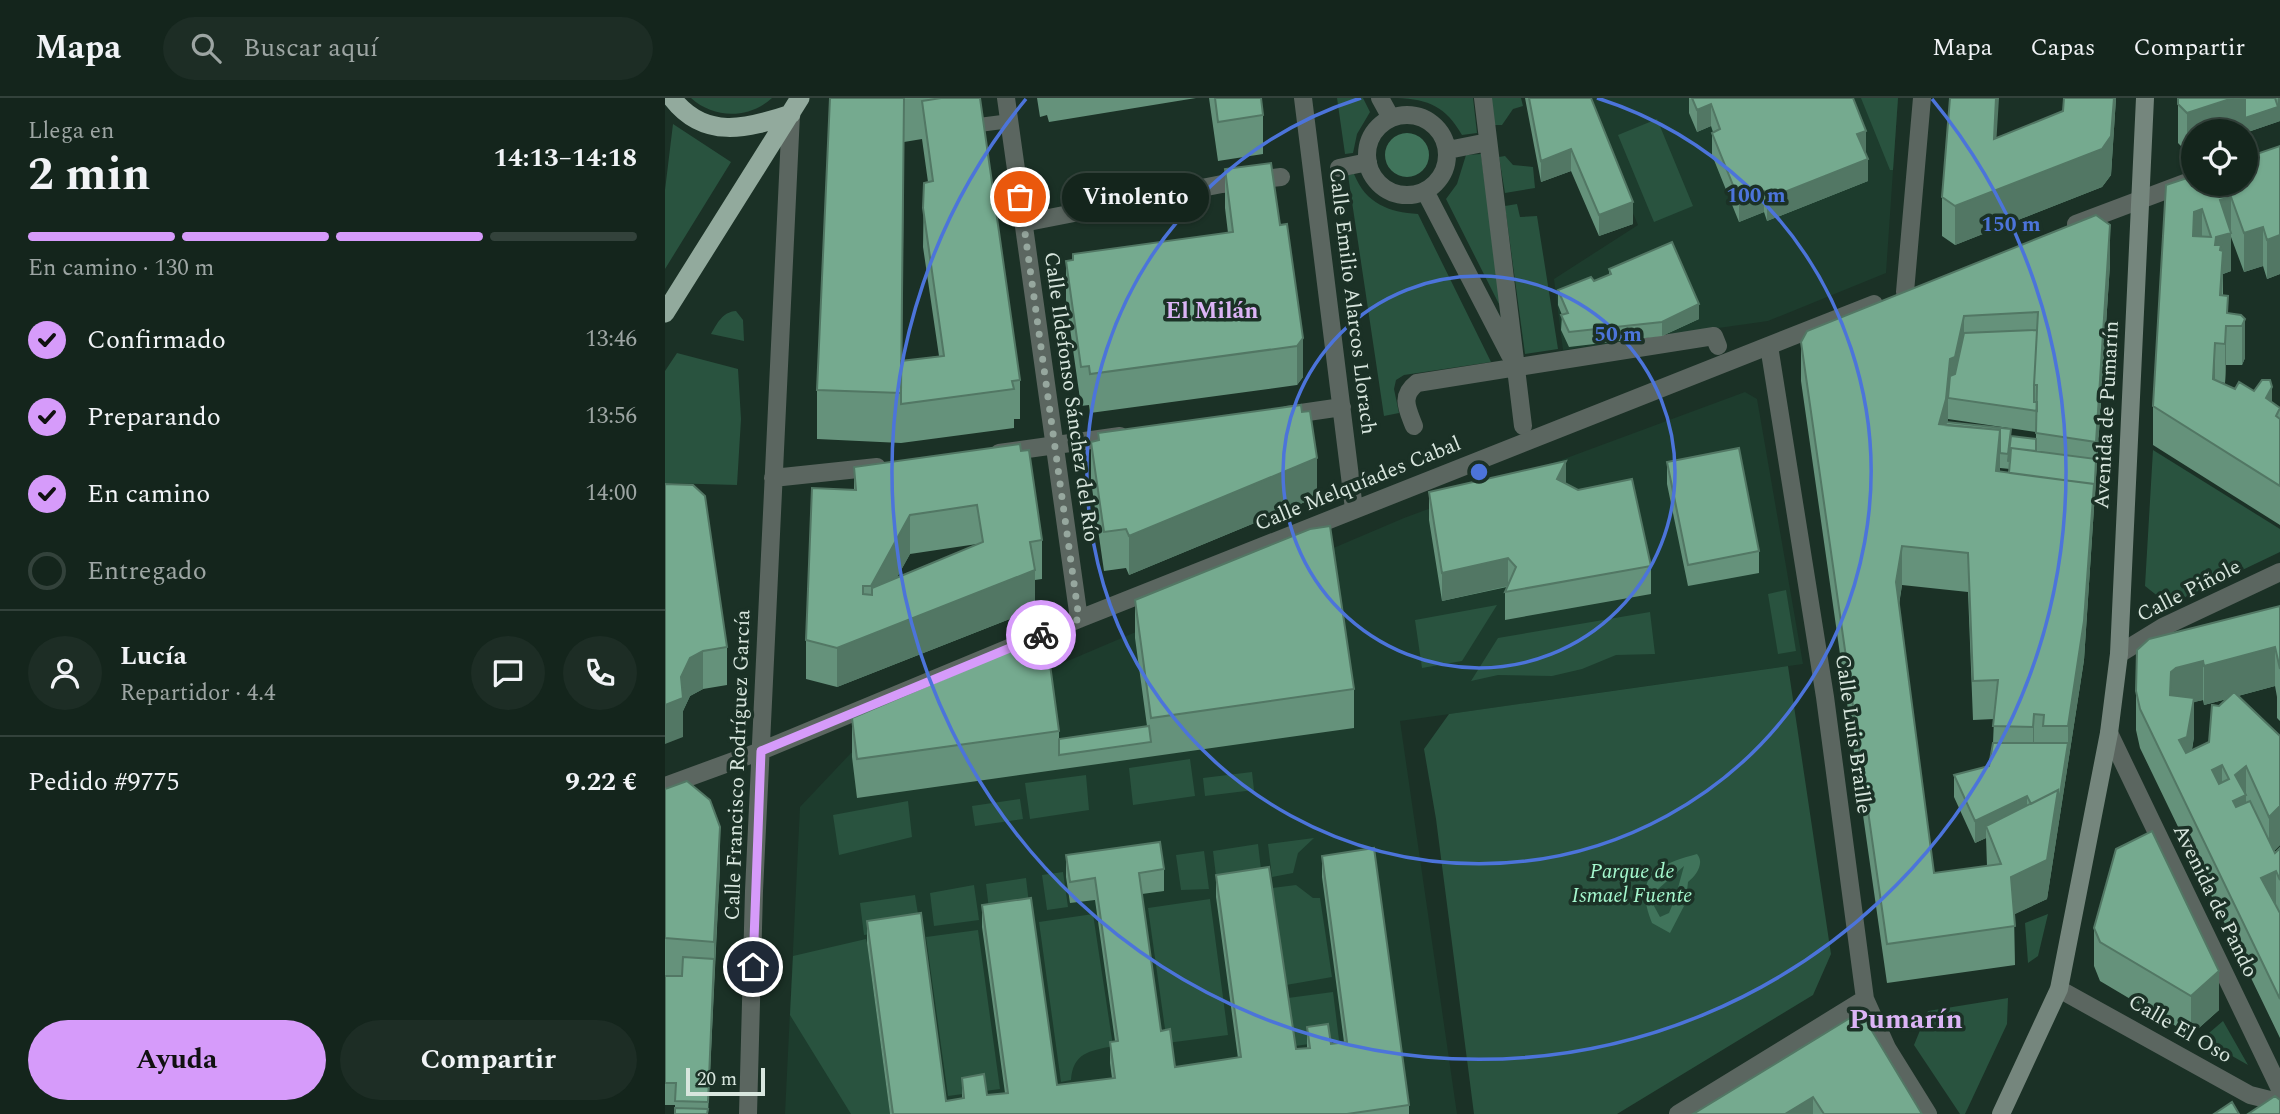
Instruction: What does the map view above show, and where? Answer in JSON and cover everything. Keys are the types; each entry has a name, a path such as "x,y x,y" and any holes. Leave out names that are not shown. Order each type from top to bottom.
{"highway":[{"path":"672,98 689,116 722,129 755,126 795,106"},
{"path":"665,313 795,106"}],"main road":[{"name":"Avenida de Pumarín","path":"2001,1114 2059,989 2109,733 2119,654 2145,98"}],"street":[{"name":"Calle Ildefonso Sánchez del Río","path":"1006,98 1079,619"},
{"name":"Calle Emilio Alarcos Llorach","path":"1303,98 1354,509"},
{"path":"1380,98 1391,118"},
{"path":"1483,98 1523,426"},
{"path":"1906,292 1922,98"},
{"path":"795,106 789,147 773,478 890,465"},
{"path":"1411,115 1426,119 1438,129 1448,150 1443,173 1425,191 1404,195 1389,191 1377,181 1368,162 1371,137 1391,118 1411,115"},
{"path":"1448,150 1488,142"},
{"path":"1339,168 1368,162"},
{"path":"1023,223 1222,184 1281,177"},
{"path":"2059,231 2181,184"},
{"path":"1425,191 1517,368"},
{"name":"Calle Melquíades Cabal","path":"665,786 761,751 1079,619 1928,283"},
{"path":"1414,426 1405,401 1408,390 1417,383 1714,337 1718,345"},
{"name":"Calle Luis Braille","path":"1769,346 1825,697 1865,999 1887,1048 1928,1114"},
{"path":"1272,416 1342,407"},
{"path":"984,455 1136,434"},
{"name":"Calle Francisco Rodríguez García","path":"748,1114 773,478"},
{"name":"Calle Piñole","path":"2119,654 2163,628 2280,572"},
{"name":"Avenida de Pando","path":"2109,733 2280,1089"},
{"name":"Calle El Oso","path":"2059,989 2250,1095 2270,1100 2280,1098"},
{"path":"1678,1114 1865,999"}],"lane":[{"path":"979,125 1010,121"}],"shaded area":[{"path":"1584,98 1898,98 1886,273 1768,321 1563,350 1554,279 1638,225"},
{"path":"1407,133 1422,140 1429,155 1422,170 1407,177 1392,170 1385,155 1392,140"},
{"path":"1745,392 1757,399 1803,664 1400,721 1457,1114 785,1114 800,807 851,753 1404,518"},
{"path":"1697,854 1700,865 1688,882 1686,900 1676,895 1684,866 1657,890 1654,906 1660,917 1669,913 1674,901 1684,906 1670,933 1652,923 1645,894 1647,884 1651,876 1669,863"}],"green space":[{"path":"691,98 772,98 753,110 731,114 710,110"},
{"path":"1337,98 1363,98 1370,112 1357,134 1353,153 1345,154"},
{"path":"1397,98 1473,98 1477,133 1462,135 1450,118 1435,106 1418,100"},
{"path":"1490,98 1521,98 1523,106 1513,109 1502,125 1494,125"},
{"path":"1861,98 1898,98 1893,170 1890,170"},
{"path":"1657,119 1693,206 1654,222 1618,135"},
{"path":"673,124 731,162 665,269 665,190"},
{"path":"1481,154 1502,310 1446,199 1457,184 1466,155"},
{"path":"1505,156 1513,165 1533,167 1535,188 1505,193 1499,157"},
{"path":"1354,174 1365,193 1380,204 1397,211 1418,214 1491,362 1404,375 1396,380 1394,389 1399,413 1384,416 1348,175"},
{"path":"1517,204 1520,217 1537,216 1558,349 1525,354 1505,206"},
{"path":"736,311 743,320 744,341 711,334 724,316"},
{"path":"677,353 738,369 741,419 737,485 665,483 665,371"},
{"path":"2153,450 2280,529 2280,552 2169,605 2145,586"},
{"path":"1786,590 1796,651 1778,654 1768,594"},
{"path":"1497,605 1462,661 1422,668 1415,620"},
{"path":"1650,612 1655,654 1616,655 1582,669 1552,676 1498,675 1471,681 1498,638"},
{"name":"Parque de Ismael Fuente","path":"1788,666 1831,954 1813,995 1617,1114 1474,1114 1436,819 1424,749 1449,714"},
{"path":"1190,759 1195,796 1133,805 1129,768"},
{"path":"1252,772 1254,790 1205,796 1203,778"},
{"path":"1086,775 1089,810 1030,819 1025,783"},
{"path":"1020,799 1023,819 975,826 972,806"},
{"path":"908,801 912,837 839,855 833,815"},
{"path":"1314,838 1298,853 1293,873 1272,877 1268,844"},
{"path":"1258,844 1262,878 1217,884 1213,851"},
{"path":"1204,851 1209,889 1181,890 1176,855"},
{"path":"1063,872 1068,907 1047,910 1042,875"},
{"path":"1026,878 1030,912 990,918 986,884"},
{"path":"974,885 979,920 934,926 930,893"},
{"path":"1296,885 1313,898 1320,898 1332,977 1286,985 1272,888"},
{"path":"915,895 920,927 864,935 860,903"},
{"path":"1210,899 1228,1035 1167,1043 1148,908"},
{"path":"1093,914 1113,1046 1084,1055 1075,1064 1071,1080 1061,1082 1039,922"},
{"path":"2048,914 2038,956 2028,963 2025,923"},
{"path":"978,930 1000,1089 948,1096 926,937"},
{"path":"866,939 890,1114 851,1114 790,1015 793,956"},
{"path":"1333,992 1339,1040 1295,1046 1288,998"},
{"path":"2008,998 2007,1024 1965,1114 1960,1114 1914,1045 1928,1011"},
{"path":"2223,1021 2248,1065 2202,1039"}],"building":[{"path":"830,98 904,98 901,393 817,390"},
{"path":"980,98 1020,380 1012,381 1014,389 901,404 901,361 944,356 923,208 924,183 933,181 922,101"},
{"path":"1215,98 1261,98 1263,115 1218,122"},
{"path":"1529,98 1591,98 1633,202 1599,215 1571,149 1541,161"},
{"path":"1692,98 1853,98 1866,131 1857,134 1868,159 1767,199 1764,191 1739,200 1712,133 1720,129 1711,104 1697,110"},
{"path":"1950,98 1996,98 1994,139 2063,111 2064,98 2114,98 2111,136 2102,149 1955,206 1942,197"},
{"path":"2178,98 2233,98 2187,113 2178,104"},
{"path":"2245,98 2275,98 2278,107 2245,118"},
{"path":"2280,146 2280,235 2267,240 2263,227 2244,233 2231,197 2220,200 2231,233 2216,237 2215,245 2221,245 2220,250 2223,251 2220,295 2228,296 2227,313 2241,315 2245,319 2242,326 2226,326 2225,344 2215,343 2213,379 2235,389 2239,382 2254,391 2262,380 2270,380 2272,387 2266,398 2280,408 2276,416 2280,419 2280,486 2153,406 2166,185 2181,180 2181,196 2258,196 2258,154","holes":["2202,209 2211,237 2193,236 2194,212"]},
{"path":"1271,163 1280,225 1287,224 1303,338 1297,346 1090,374 1089,366 1081,367 1066,261 1073,260 1073,254 1233,232 1225,169"},
{"path":"2096,215 2110,225 2096,442 2036,433 2037,385 2034,385 2038,312 1964,316 1955,357 1950,359 1946,399 1939,424 2000,430 1996,471 2094,484 2084,621 2068,726 2043,726 2044,715 2034,714 2033,727 1993,726 1998,680 1973,681 1968,553 1902,546 1896,582 1934,873 2001,864 1986,826 2058,790 2047,860 2011,877 2015,926 1887,944 1801,342 1807,331"},
{"path":"1672,242 1699,304 1662,322 1569,332 1561,315 1568,313 1558,290 1591,277 1594,281 1611,274 1609,269"},
{"path":"2037,330 2034,402 2037,402 2037,411 1948,398 1950,376 1955,374 1964,333"},
{"path":"1301,405 1302,412 1310,411 1317,458 1129,536 1126,529 1104,532 1091,442 1099,440 1098,433"},
{"path":"1946,422 2011,429 2008,454 2000,453 2000,430 1945,425"},
{"path":"2011,436 2036,439 2036,451 2011,448 2010,462 2008,461"},
{"path":"1020,444 1021,451 1029,450 1042,540 1030,542 1035,570 837,648 806,640 812,488 856,490 854,467","holes":["977,505 983,542 872,588 872,595 863,594 863,586 871,586 910,515"]},
{"path":"1739,448 1759,551 1688,565 1667,462"},
{"path":"2011,448 2096,459 2094,501 2094,484 2009,473"},
{"path":"1566,461 1557,479 1578,490 1632,479 1651,566 1505,592 1516,567 1508,558 1442,573 1429,492"},
{"path":"665,484 693,485 705,496 727,647 703,651 690,658 681,677 683,698 665,705"},
{"path":"1330,526 1354,689 1151,718 1135,600 1310,529"},
{"path":"2280,606 2280,669 2275,647 2204,666 2203,661 2176,668 2171,672 2170,695 2194,698 2187,737 2179,740 2186,753 2209,742 2212,705 2219,706 2234,692 2280,736 2280,806 2269,817 2246,766 2235,775 2246,795 2233,801 2236,807 2250,801 2275,853 2280,848 2280,880 2276,871 2261,878 2280,913 2280,999 2140,709 2136,691 2137,650 2149,639","holes":["2222,765 2229,779 2219,784 2212,770"]},
{"path":"1046,635 1059,731 857,759 852,718"},
{"path":"1149,726 1151,742 1059,755 1059,739"},
{"path":"1993,743 2068,743 2058,807 2058,790 2031,804 2027,796 1975,821 1954,775 1989,766"},
{"path":"687,781 710,800 720,827 714,942 665,938 665,789"},
{"path":"2152,831 2219,971 2191,996 2100,942 2094,928 2116,849"},
{"path":"1160,842 1164,869 1139,873 1161,1031 1170,1029 1175,1067 1241,1057 1216,875 1269,867 1296,1049 1310,1048 1307,1027 1328,1024 1331,1044 1347,1042 1322,856 1374,848 1409,1105 1347,1114 893,1114 867,921 921,913 946,1101 964,1098 962,1078 984,1074 987,1095 1008,1093 982,905 1031,898 1057,1085 1115,1078 1110,1042 1118,1041 1095,878 1070,882 1066,855"},
{"path":"683,957 714,959 708,1102 675,1101 676,1083 665,1083 665,976 682,976"},
{"path":"1850,1018 1866,1021 1922,1114 1824,1114 1813,1097 1785,1114 1693,1114"},
{"path":"2275,1096 2280,1100 2280,1114 2248,1114"},
{"path":"2232,1102 2239,1114 2214,1114"},
{"path":"675,1108 708,1109 707,1114 675,1114"}],"way so far":[{"path":"1020,197 1079,619 1041,635"}],"place":[{"name":"Vinolento","path":"1020,197"}],"district":[{"name":"El Milán","path":"1212,311"},
{"name":"Pumarín","path":"1906,1019"}],"route":[{"path":"753,967 761,751 1041,635"}]}
